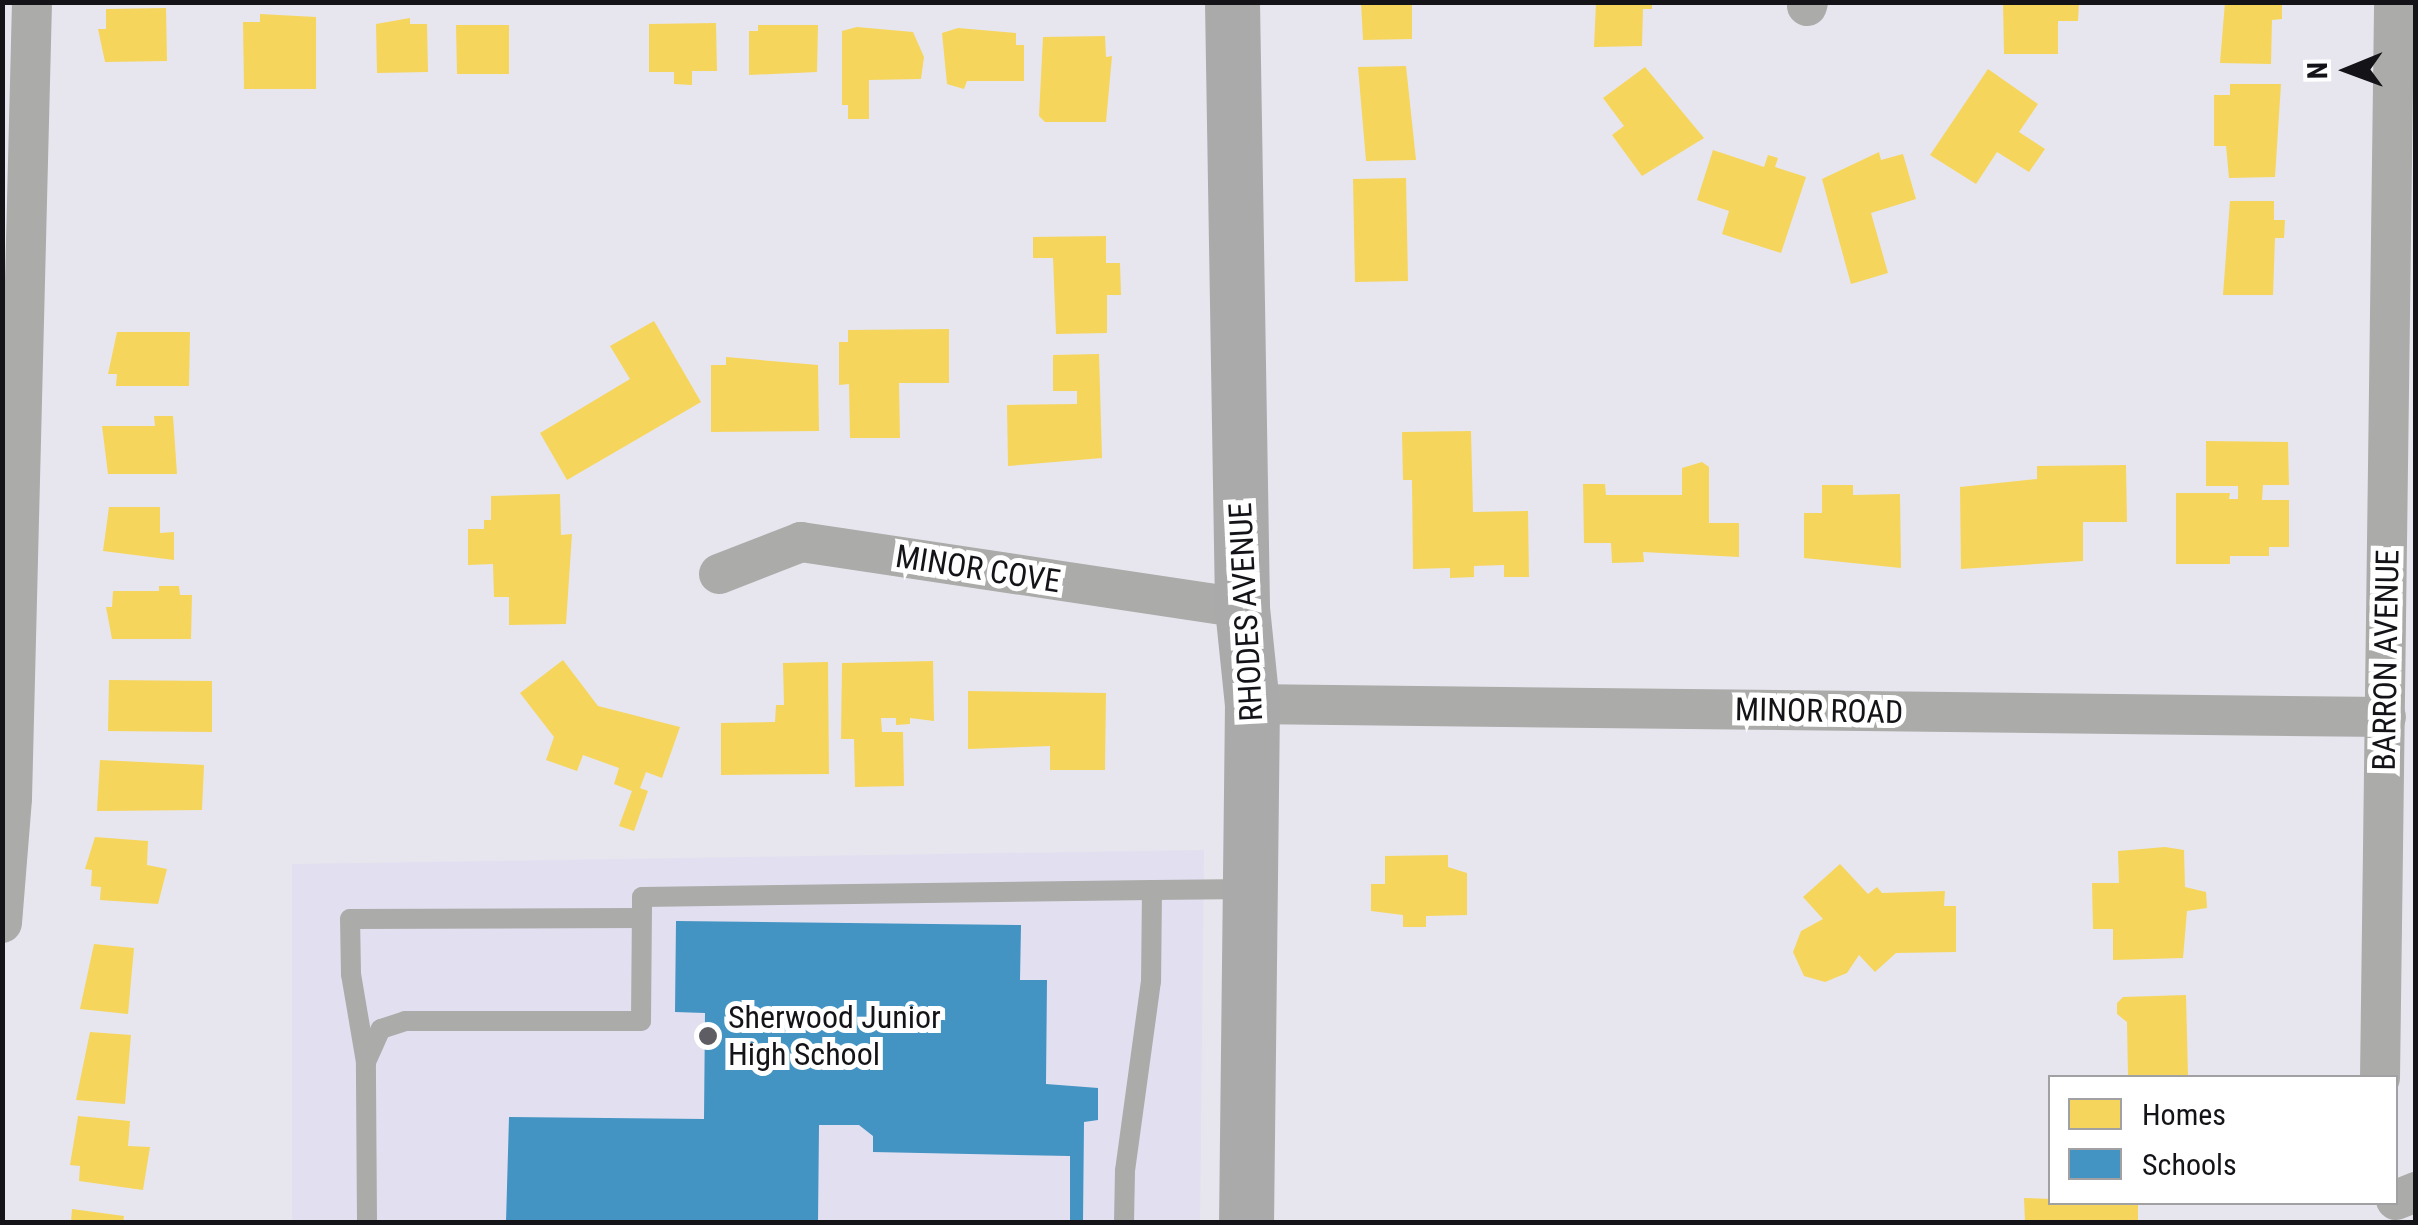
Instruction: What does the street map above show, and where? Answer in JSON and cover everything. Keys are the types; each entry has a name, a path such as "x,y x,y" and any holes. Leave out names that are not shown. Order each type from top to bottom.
{"main road":[{"name":"RHODES AVENUE","path":"1232,2 1242,608 1252,704 1246,1222"}],"street":[{"path":"2,923 32,2"},
{"name":"BARRON AVENUE","path":"2380,1075 2394,2"},
{"name":"MINOR COVE","path":"719,574 801,542 1242,608"},
{"name":"MINOR ROAD","path":"1252,704 2386,717"}],"lane":[{"path":"366,1062 380,1029 405,1021 640,1021 642,896 1250,889"},
{"path":"1124,1222 1134,1085 1151,982 1152,890"},
{"path":"367,1222 366,1062 351,974 350,919 641,918"}],"shaded area":[{"path":"1204,850 1200,1222 292,1222 292,864"}],"building: Homes":[{"path":"1361,2 1412,3 1412,39 1363,40"},
{"path":"1596,2 1652,2 1652,9 1643,9 1642,46 1594,47"},
{"path":"2003,2 2079,2 2078,21 2058,21 2058,54 2004,54"},
{"path":"2225,2 2282,2 2282,19 2272,20 2271,64 2220,63"},
{"path":"166,8 167,61 105,62 98,29 106,29 106,9"},
{"path":"260,14 316,17 316,89 244,89 243,22 260,22"},
{"path":"410,18 410,24 427,24 428,72 377,73 376,24"},
{"path":"716,23 717,71 692,71 692,85 674,84 674,72 649,72 649,24"},
{"path":"456,25 509,25 509,74 457,74"},
{"path":"758,25 818,25 817,72 749,75 749,31 758,31"},
{"path":"857,27 913,32 924,57 921,79 869,80 869,119 848,119 848,105 842,105 842,31"},
{"path":"958,28 1016,33 1016,45 1024,45 1024,81 967,81 964,89 947,84 942,33"},
{"path":"1105,36 1106,57 1112,56 1106,122 1045,122 1039,116 1043,37"},
{"path":"1406,66 1416,160 1366,161 1358,67"},
{"path":"1645,67 1704,138 1642,176 1612,135 1624,126 1603,98"},
{"path":"1988,69 2038,104 2019,132 2045,149 2029,172 1997,152 1976,184 1930,155"},
{"path":"2230,84 2281,84 2275,177 2229,178 2226,146 2214,146 2214,95 2230,95"},
{"path":"1713,150 1764,167 1768,155 1778,158 1775,167 1806,177 1781,253 1722,234 1729,211 1697,200"},
{"path":"1879,152 1881,160 1903,154 1916,199 1871,213 1888,273 1851,284 1822,179"},
{"path":"1406,178 1408,281 1355,282 1353,179"},
{"path":"2230,201 2274,201 2274,220 2285,220 2284,238 2275,238 2273,295 2223,295"},
{"path":"1106,236 1106,263 1120,263 1121,295 1107,295 1107,333 1056,334 1053,258 1033,258 1033,237"},
{"path":"654,321 701,402 567,480 540,433 630,379 610,346"},
{"path":"949,329 949,383 899,383 900,438 850,438 849,384 839,385 839,342 848,342 848,330"},
{"path":"117,332 190,332 189,386 116,386 117,374 108,374"},
{"path":"1099,354 1102,458 1008,466 1007,405 1077,404 1077,391 1053,391 1053,355"},
{"path":"726,357 818,365 819,431 711,432 711,365 726,365"},
{"path":"154,416 173,416 177,474 108,474 102,426 155,426"},
{"path":"1471,431 1473,512 1528,511 1529,577 1504,577 1504,565 1474,566 1474,577 1450,578 1450,568 1413,569 1412,480 1403,480 1402,432"},
{"path":"2206,441 2288,442 2289,485 2263,485 2262,500 2289,500 2289,547 2269,547 2269,556 2230,556 2230,564 2176,564 2176,493 2230,493 2229,499 2238,499 2238,486 2206,486"},
{"path":"1702,462 1709,467 1709,523 1739,523 1739,557 1643,552 1644,562 1612,563 1611,543 1584,543 1583,484 1605,484 1606,495 1682,495 1682,468"},
{"path":"2126,465 2127,522 2083,522 2083,561 1961,569 1960,487 2037,479 2037,466"},
{"path":"1822,485 1853,485 1853,495 1900,494 1901,568 1804,558 1804,513 1822,513"},
{"path":"560,494 561,535 572,534 566,624 509,625 509,597 494,597 493,564 468,565 468,529 484,529 484,520 491,520 491,496"},
{"path":"109,507 160,507 160,533 174,532 174,560 103,551"},
{"path":"159,586 179,586 180,595 192,595 191,639 112,639 106,607 112,607 113,591 159,591"},
{"path":"563,660 598,706 680,727 662,778 646,772 640,788 648,791 634,831 619,826 632,791 614,784 619,768 583,755 577,771 546,760 554,737 520,693"},
{"path":"933,661 934,721 910,718 910,724 896,725 896,718 881,718 882,732 903,732 904,786 855,787 854,739 841,739 842,663"},
{"path":"828,662 829,774 721,775 721,723 775,722 776,705 784,705 783,663"},
{"path":"109,680 212,681 212,732 108,731"},
{"path":"968,691 1106,693 1105,770 1050,770 1050,746 968,749"},
{"path":"100,760 204,765 202,810 97,811"},
{"path":"95,837 148,841 147,865 167,869 158,904 100,900 101,887 91,886 92,870 85,869"},
{"path":"2165,847 2184,850 2185,887 2206,892 2207,908 2187,911 2183,958 2113,960 2113,929 2093,929 2092,883 2119,883 2118,851"},
{"path":"1448,855 1448,867 1467,873 1467,915 1426,916 1426,927 1403,927 1403,915 1371,911 1371,884 1385,884 1385,856"},
{"path":"1840,864 1868,894 1877,887 1882,893 1945,891 1944,906 1956,906 1956,952 1896,953 1875,972 1859,955 1847,973 1825,982 1804,976 1793,952 1801,931 1823,919 1803,897"},
{"path":"94,944 134,948 128,1014 80,1009"},
{"path":"2186,995 2188,1075 2128,1075 2127,1022 2117,1014 2117,1003 2123,997"},
{"path":"90,1032 131,1035 125,1104 76,1100"},
{"path":"78,1116 130,1121 128,1146 150,1147 143,1190 79,1181 80,1166 70,1165"},
{"path":"2024,1198 2048,1199 2048,1205 2138,1205 2138,1222 2025,1222"},
{"path":"72,1209 124,1216 123,1222 71,1222"}],"building: Schools":[{"path":"676,921 1021,925 1020,980 1047,980 1046,1084 1098,1088 1098,1120 1084,1122 1083,1222 1070,1222 1070,1156 873,1152 873,1136 859,1125 819,1125 818,1222 506,1222 509,1117 704,1119 705,1013 675,1012"}],"place":[{"name":"Sherwood Junior High School","path":"708,1036"}]}
